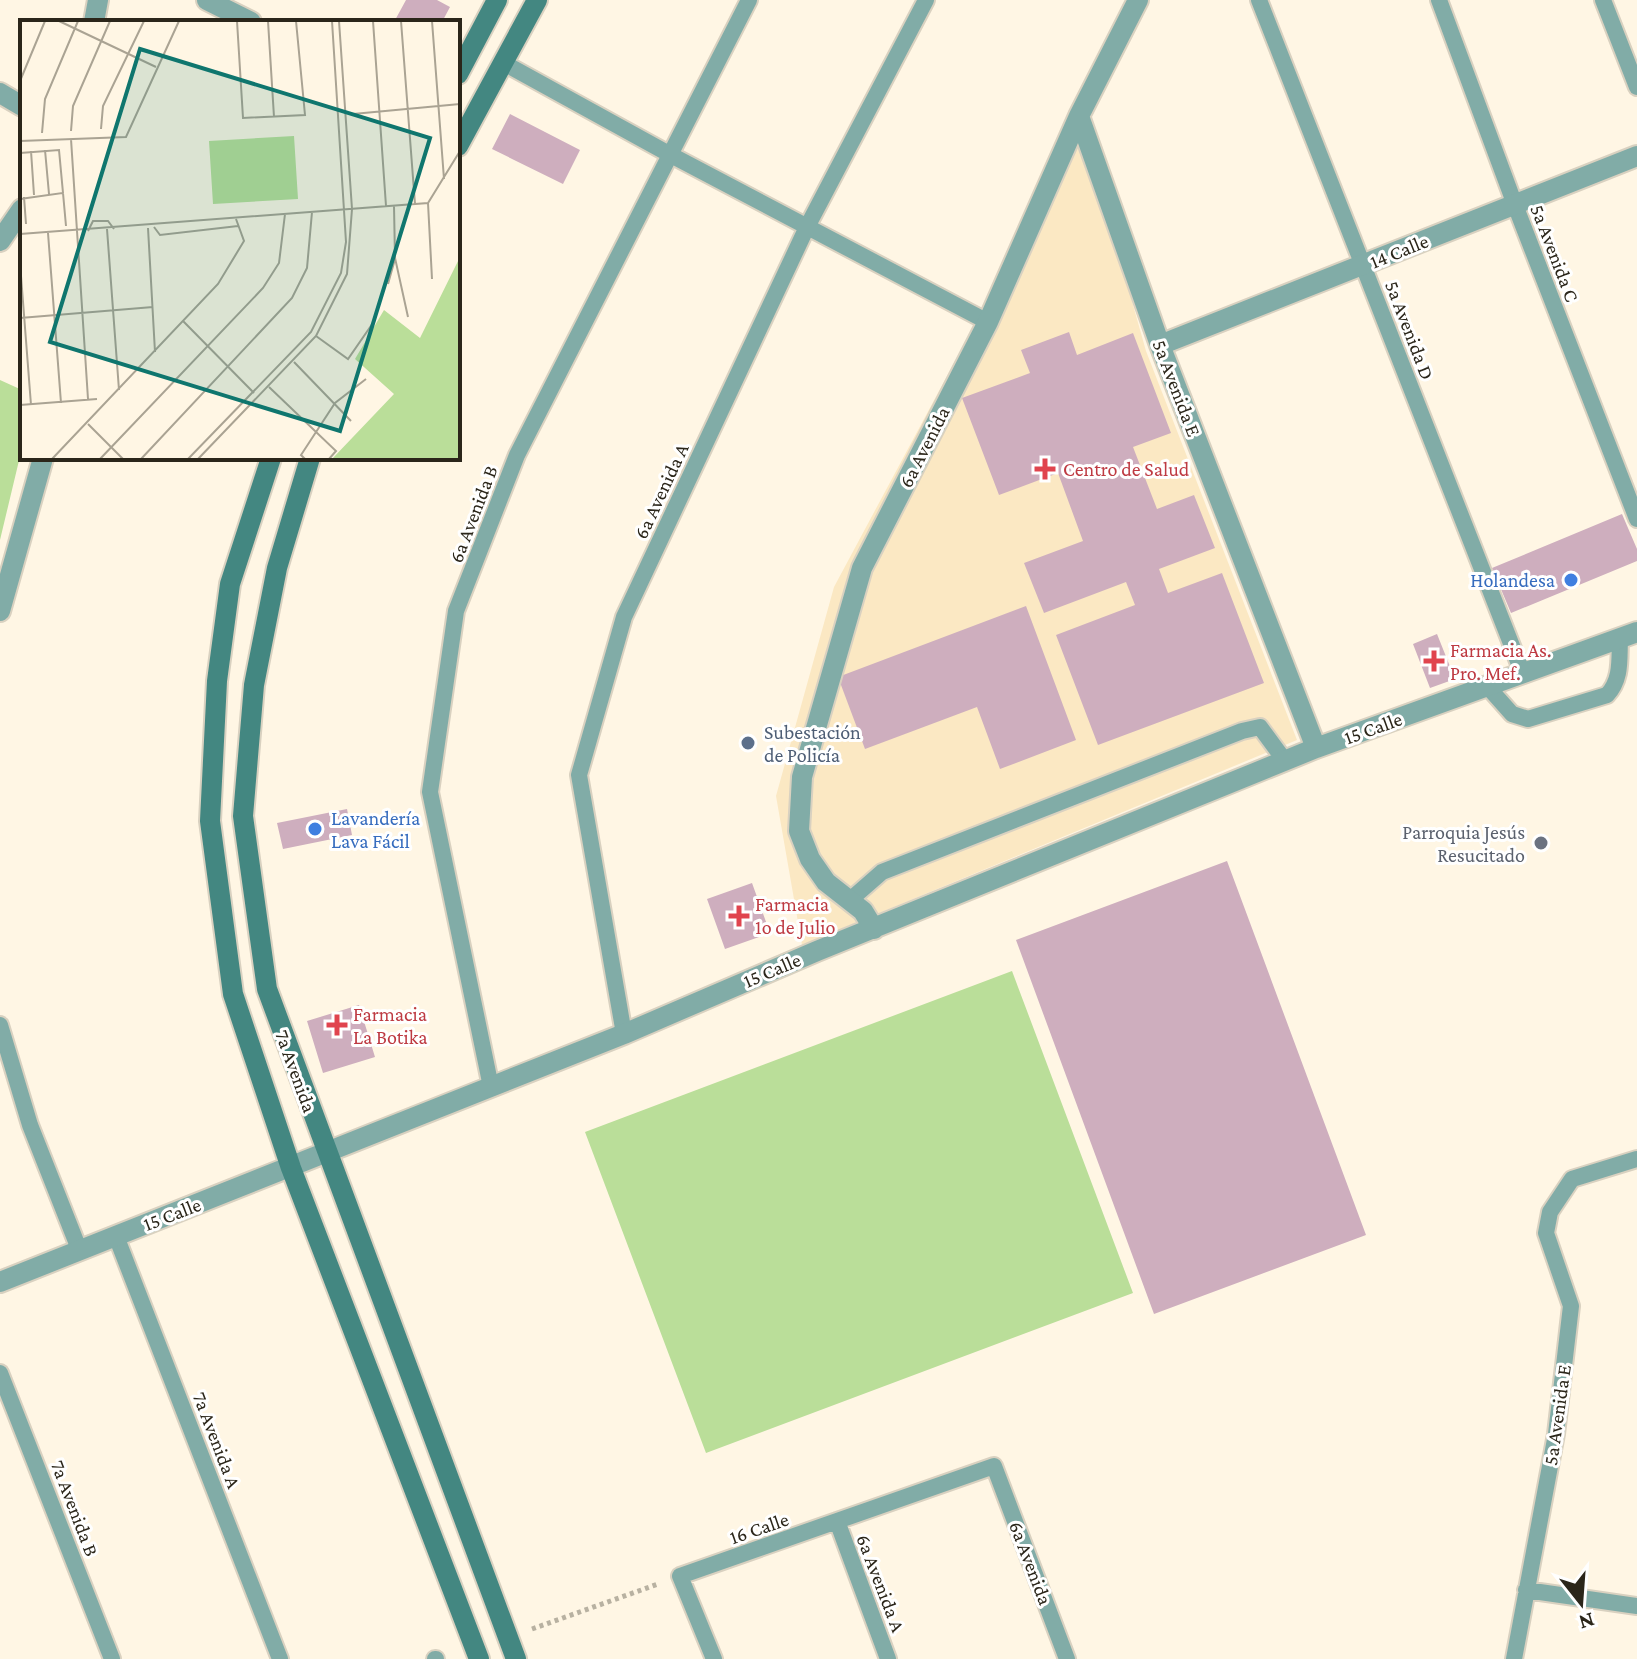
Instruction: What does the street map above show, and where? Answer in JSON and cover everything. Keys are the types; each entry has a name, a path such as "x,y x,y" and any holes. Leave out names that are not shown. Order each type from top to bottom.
{"street":[{"path":"94,20 98,0"},
{"path":"207,0 247,20"},
{"path":"460,70 497,0"},
{"path":"460,142 537,0"},
{"name":"6a Avenida","path":"874,929 863,911 826,882 810,859 799,831 802,777 862,568 988,322 1079,116 1138,0"},
{"path":"0,93 20,105"},
{"name":"5a Avenida E","path":"1079,116 1160,345 1316,748"},
{"name":"14 Calle","path":"1160,345 1637,156"},
{"path":"0,241 20,212"},
{"path":"0,611 42,460"},
{"name":"7a Avenida","path":"270,460 230,584 217,681 210,821 233,994 291,1168 479,1659"},
{"name":"7a Avenida","path":"309,460 277,568 254,685 243,816 267,989 516,1659"},
{"name":"15 Calle","path":"0,1282 624,1034 817,951 1316,748 1628,635"}],"lane":[{"name":"6a Avenida B","path":"491,1087 430,792 456,611 517,455 749,0"},
{"name":"6a Avenida A","path":"624,1034 579,775 624,617 807,227 926,0"},
{"name":"5a Avenida D","path":"1259,0 1523,674"},
{"name":"5a Avenida C","path":"1439,0 1637,519"},
{"path":"1603,0 1637,87"},
{"path":"502,62 988,322"},
{"path":"1488,687 1508,710 1519,718 1528,719 1607,695 1615,686 1628,635"},
{"path":"850,900 882,872 1242,731 1260,727 1285,761"},
{"path":"0,1025 30,1125 79,1249"},
{"name":"5a Avenida E","path":"1514,1659 1556,1434 1571,1306 1546,1233 1550,1212 1572,1179 1637,1159"},
{"name":"7a Avenida A","path":"116,1236 280,1659"},
{"name":"7a Avenida B","path":"0,1373 112,1659"},
{"name":"16 Calle","path":"680,1576 994,1466"},
{"name":"6a Avenida","path":"994,1466 1067,1659"},
{"name":"6a Avenida A","path":"837,1521 888,1659"},
{"path":"680,1576 714,1659"},
{"path":"1526,1590 1637,1606"}],"path":[{"path":"537,1627 680,1576"}],"shaded area":[{"name":"Centro de Salud","path":"1082,124 1146,351 1297,740 802,945 776,796 834,587"}],"green space":[{"path":"0,380 20,389 20,456 0,540"},
{"path":"1012,971 1133,1293 706,1453 585,1132"}],"building":[{"path":"406,0 437,0 450,7 443,20 395,20"},
{"path":"510,114 580,150 563,184 492,149"},
{"path":"1069,332 1077,355 1133,333 1171,433 1133,447 1157,509 1194,495 1215,548 1159,569 1168,593 1222,573 1264,683 1098,745 1056,635 1135,605 1126,582 1044,613 1024,563 1083,541 1058,473 999,495 962,398 1030,373 1021,350"},
{"path":"1622,514 1637,549 1637,561 1511,613 1492,568"},
{"path":"1026,606 1076,740 1000,769 977,707 865,749 838,677"},
{"name":"Farmacia As. Pro. Mef.","path":"1437,634 1455,679 1430,688 1413,644"},
{"name":"Lavandería Lava Fácil","path":"347,809 352,835 283,849 277,823"},
{"path":"1227,861 1366,1235 1154,1314 1016,940"},
{"name":"Farmacia 1o de Julio","path":"752,883 770,933 725,949 707,899"},
{"path":"359,1005 375,1057 323,1073 307,1021"}],"place":[{"name":"Centro de Salud","path":"1045,469"},
{"name":"Holandesa","path":"1571,580"},
{"name":"Farmacia As. Pro. Mef.","path":"1434,661"},
{"name":"Subestación de Policía","path":"748,743"},
{"name":"Lavandería Lava Fácil","path":"315,829"},
{"name":"Parroquia Jesús Resucitado","path":"1541,843"},
{"name":"Farmacia 1o de Julio","path":"739,916"},
{"name":"Farmacia La Botika","path":"337,1025"}]}
